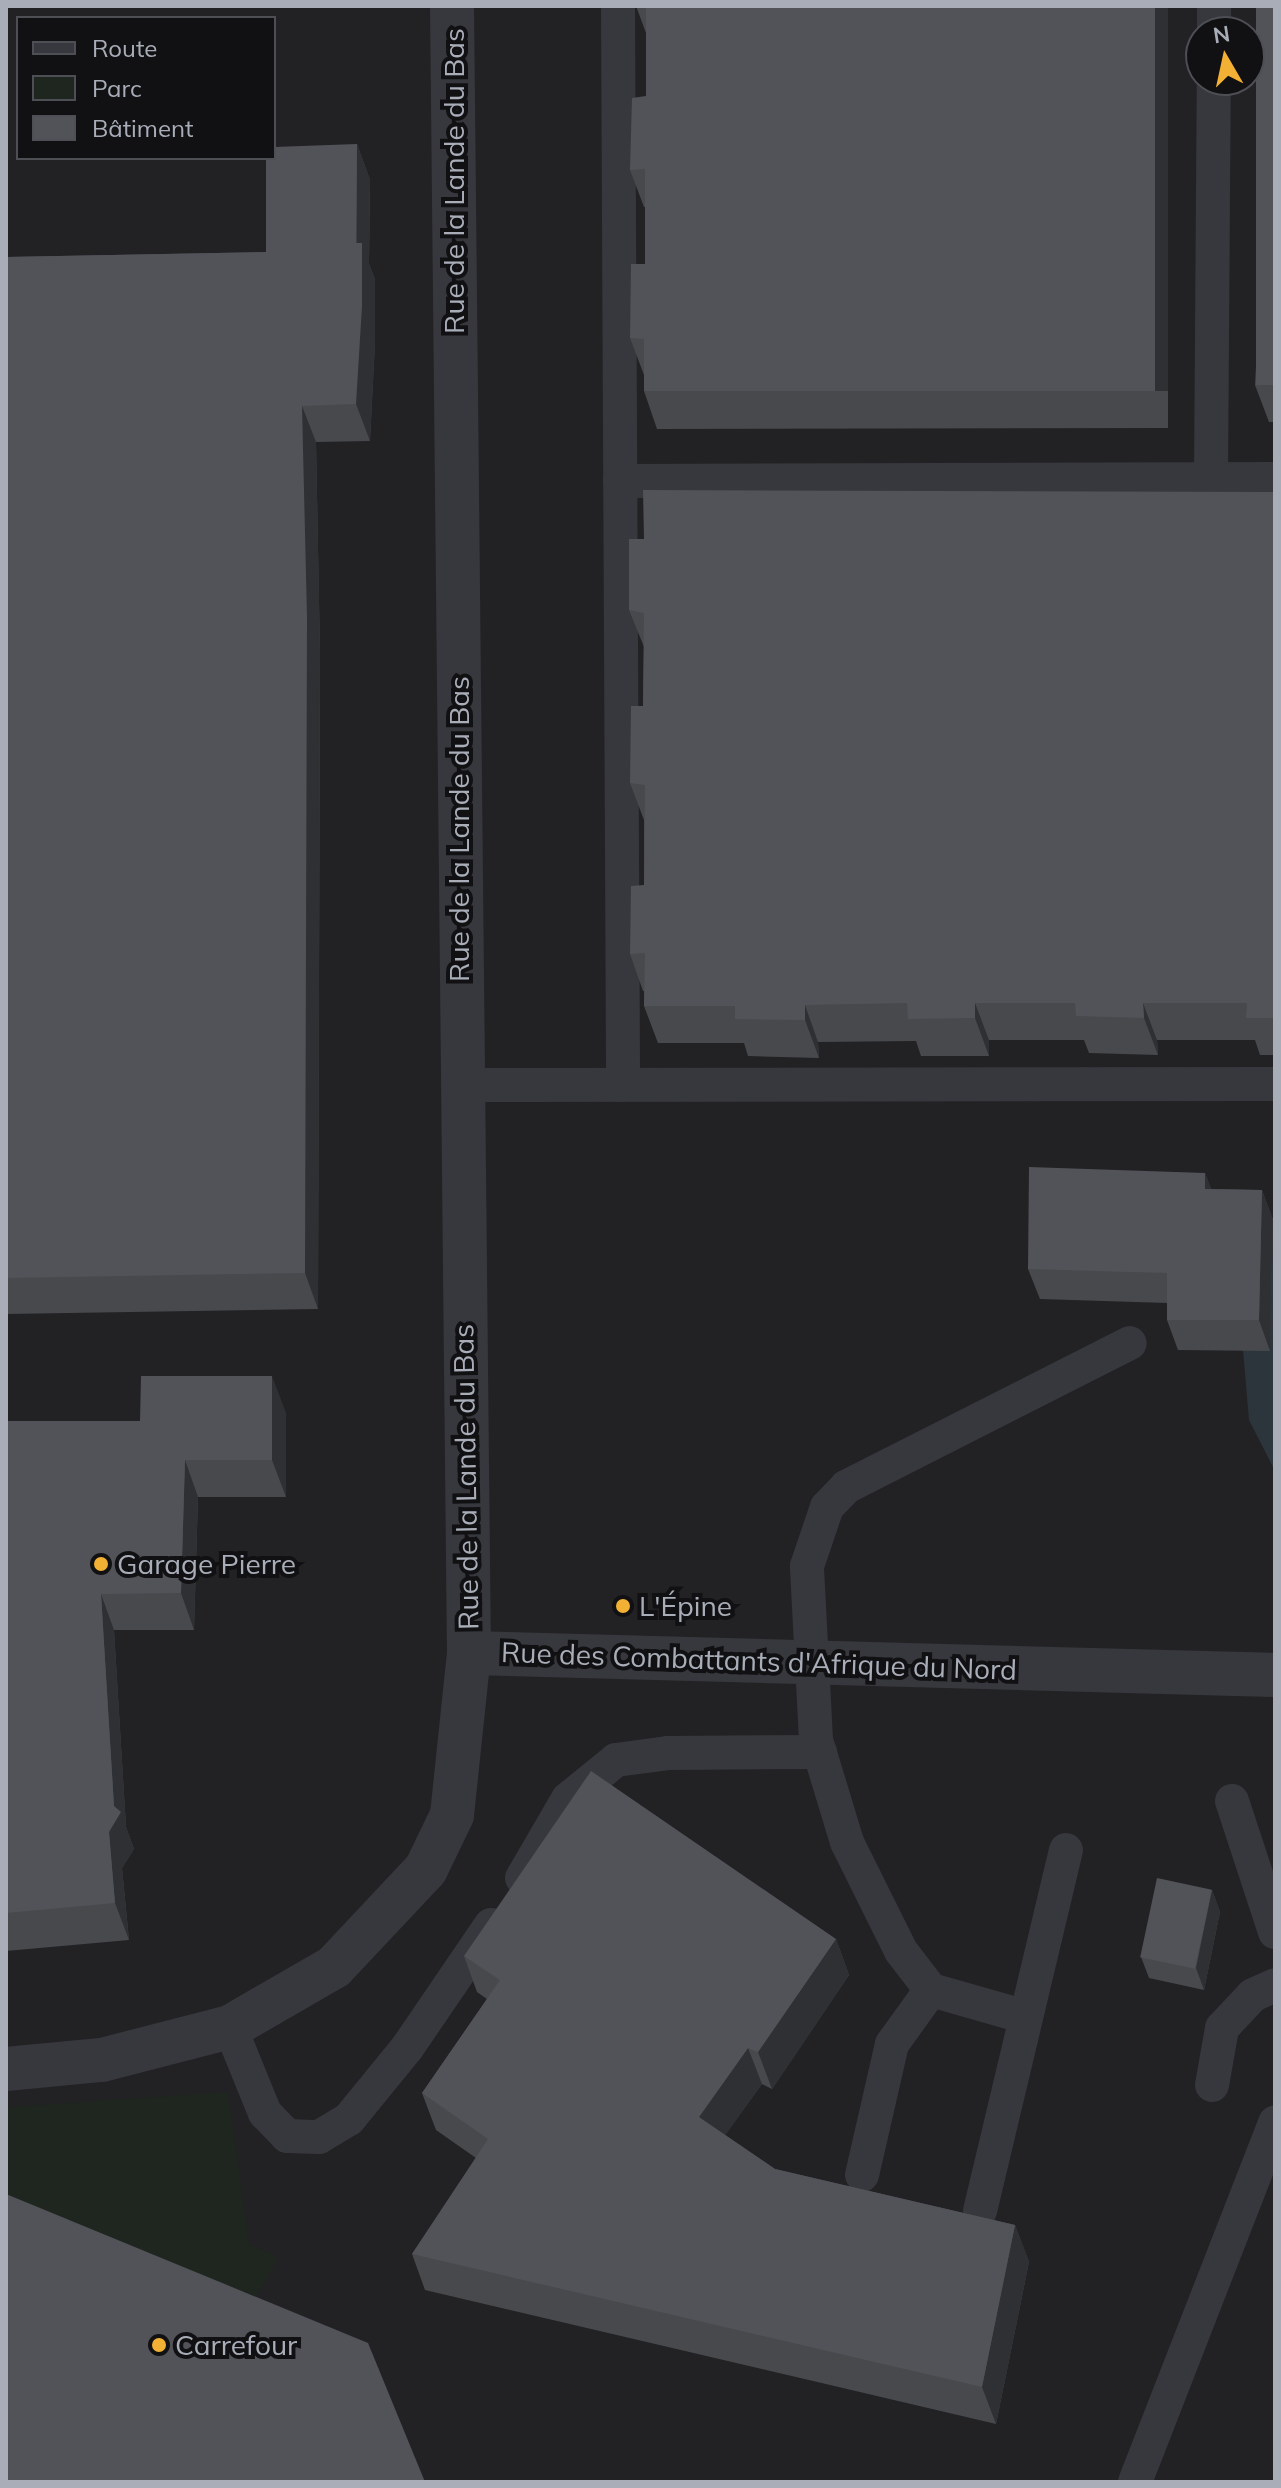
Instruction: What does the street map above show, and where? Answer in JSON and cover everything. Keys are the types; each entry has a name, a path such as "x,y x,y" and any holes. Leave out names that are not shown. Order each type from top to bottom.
{"street":[{"name":"Rue de la Lande du Bas","path":"452,6 469,1653"},
{"name":"Rue des Combattants d'Afrique du Nord","path":"6,2069 102,2060 230,2027 334,1967 426,1869 452,1815 469,1653 1275,1675"}],"lane":[{"path":"618,6 623,1085"},
{"path":"1211,480 1214,96"},
{"path":"620,481 1275,479"},
{"path":"461,1085 1275,1084"},
{"path":"1026,2017 931,1990 901,1951 847,1842 820,1752 810,1662 807,1566 827,1507 846,1487 1130,1343"},
{"path":"230,2027 265,2113 287,2136 319,2137 349,2119 407,2048 517,1887 568,1799 616,1760 668,1753 820,1752"},
{"path":"1232,1801 1275,1932"},
{"path":"980,2211 1066,1850"},
{"path":"1212,2085 1222,2028 1253,1995 1275,1985"},
{"path":"862,2175 892,2044 931,1990"},
{"path":"1135,2482 1275,2122"}],"shaded area":[{"path":"6,6 1275,6 1275,2482 6,2482"},
{"path":"1273,1220 1275,1471 1249,1420 1243,1350 1270,1350"}],"green space":[{"path":"228,2092 249,2245 279,2257 244,2317 6,2219 6,2107"}],"building":[{"path":"646,6 1155,6 1155,391 644,391 644,339 630,338 631,264 645,264 645,169 630,170 632,98 646,96"},
{"path":"1256,6 1275,6 1275,385 1256,385 1256,96 1265,96 1265,16 1256,16"},
{"path":"357,144 356,243 362,243 356,404 302,406 307,617 305,1273 6,1278 6,257 266,252 266,160 276,160 276,147"},
{"path":"643,490 1275,492 1275,1018 1246,1018 1247,1003 1143,1003 1144,1018 1076,1016 1075,1003 975,1003 975,1018 908,1019 907,1003 805,1005 805,1020 735,1019 735,1006 644,1006 645,953 630,954 631,886 644,885 645,785 630,783 631,706 643,706 644,613 629,610 629,539 644,539"},
{"path":"1029,1167 1205,1173 1205,1189 1262,1190 1259,1320 1167,1320 1167,1273 1028,1269"},
{"path":"141,1376 272,1376 272,1460 185,1460 181,1593 101,1594 114,1806 121,1812 109,1832 115,1903 6,1913 6,1421 140,1421"},
{"path":"591,1771 836,1939 758,2052 748,2048 699,2117 775,2169 1015,2225 982,2387 412,2254 488,2139 422,2093 500,1980 464,1956"},
{"path":"1157,1878 1212,1890 1195,1969 1140,1957"},
{"name":"Carrefour","path":"6,2194 368,2343 425,2482 6,2482"}],"place":[{"name":"Garage Pierre","path":"101,1564"},
{"name":"L'Épine","path":"623,1606"},
{"name":"Carrefour","path":"159,2345"}]}
